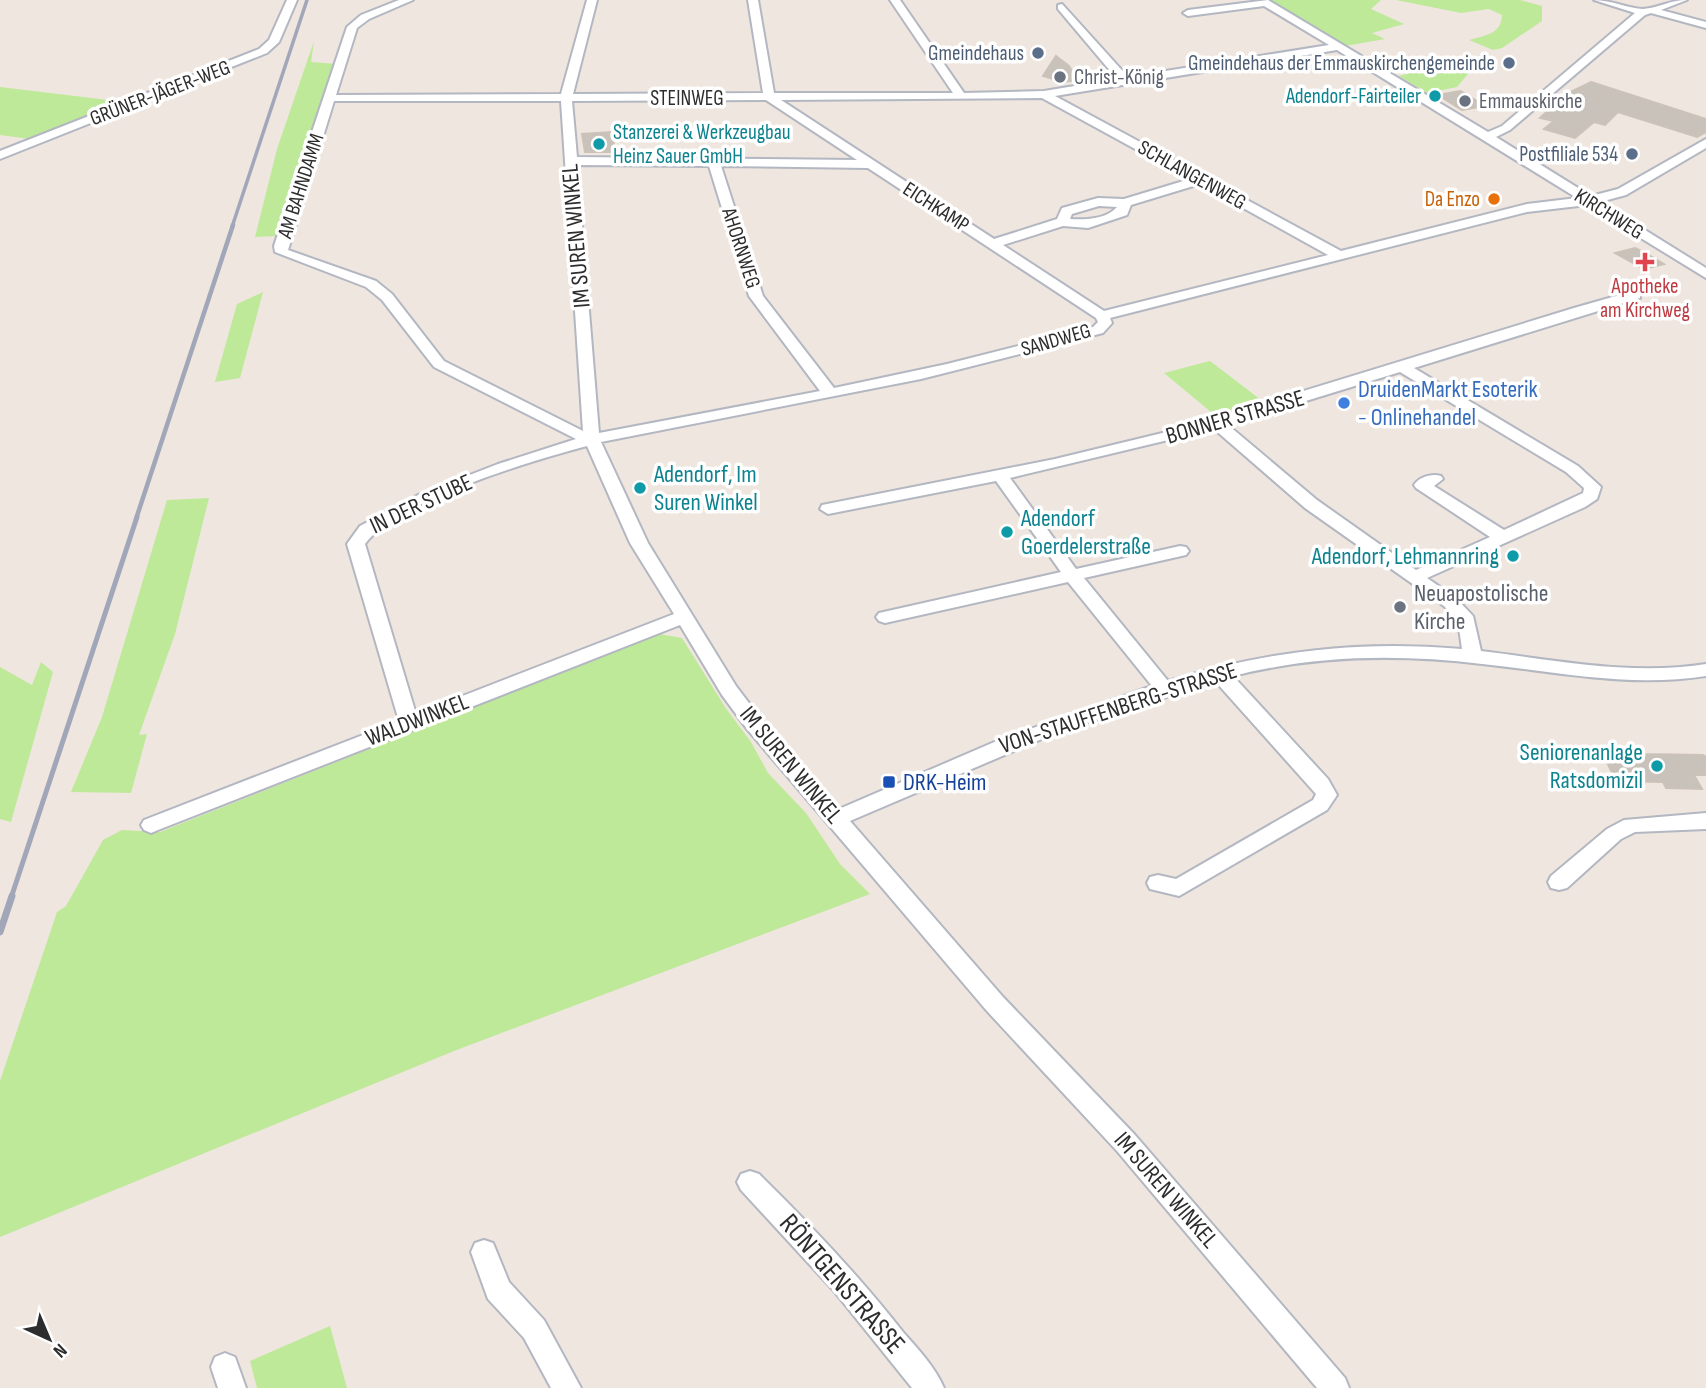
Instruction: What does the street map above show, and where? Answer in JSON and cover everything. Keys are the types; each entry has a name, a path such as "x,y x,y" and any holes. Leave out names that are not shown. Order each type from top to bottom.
{"street":[{"name":"GRÜNER-JÄGER-WEG","path":"0,155 263,51 274,42 292,0"},
{"name":"AM BAHNDAMM","path":"408,0 354,24 281,246 282,252 371,284 387,297 439,364 568,431 592,439"},
{"name":"IM SUREN WINKEL","path":"592,0 566,98 570,161 592,439 633,533 738,703 995,1004 1126,1143 1335,1388"},
{"path":"753,0 769,97"},
{"path":"895,0 961,96"},
{"path":"1599,0 1706,25"},
{"path":"1487,137 1506,128 1646,11 1682,0"},
{"path":"1188,13 1264,1"},
{"name":"KIRCHWEG","path":"1264,1 1706,274"},
{"path":"1062,7 1126,82"},
{"name":"STEINWEG","path":"330,98 1044,94 1339,47"},
{"name":"SCHLANGENWEG","path":"1044,94 1340,256"},
{"name":"EICHKAMP","path":"769,97 1102,316"},
{"name":"SANDWEG","path":"592,439 949,369 1098,330 1105,323 1102,316 1527,208 1587,201 1622,192 1706,143"},
{"path":"570,161 871,164"},
{"name":"AHORNWEG","path":"714,163 756,295 831,394"},
{"path":"992,244 1062,222 1091,223 1121,213 1125,203 1201,180"},
{"name":"BONNER STRASSE","path":"828,509 1150,441 1403,368 1478,341 1634,295"},
{"path":"1403,368 1572,469 1593,487 1587,499 1414,577"},
{"path":"1216,423 1311,504 1450,602 1467,620 1473,657"},
{"name":"IN DER STUBE","path":"409,723 356,544 357,538 369,525 439,491 592,439"},
{"path":"999,474 1072,575 1164,689"},
{"path":"1436,480 1422,485 1502,537"},
{"path":"885,617 1180,551"},
{"name":"WALDWINKEL","path":"151,825 684,617"},
{"name":"VON-STAUFFENBERG-STRASSE","path":"836,819 1013,742 1164,689 1260,663 1323,652 1402,651 1626,675 1669,675 1706,670"},
{"path":"1158,883 1179,888 1315,808 1327,795 1321,784 1219,673"},
{"path":"1559,882 1614,834 1631,825 1706,821"},
{"name":"RÖNTGENSTRASSE","path":"750,1182 802,1233 850,1287 930,1388"},
{"path":"484,1252 498,1290 534,1329 566,1388"}],"green space":[{"path":"1270,0 1381,0 1371,9 1404,24 1372,33 1385,39 1345,46"},
{"path":"1396,0 1520,0 1542,6 1542,21 1502,48 1493,50 1469,40 1496,30 1502,15 1489,9 1461,13"},
{"path":"314,41 311,62 336,64 279,236 255,237 277,149"},
{"path":"1467,59 1479,61 1457,87 1427,93 1399,76"},
{"path":"0,87 125,102 30,139 0,135"},
{"path":"263,292 240,378 215,382 237,304"},
{"path":"1210,361 1265,403 1217,417 1164,373"},
{"path":"209,498 175,634 139,735 147,734 131,793 71,792 102,717 167,500"},
{"path":"659,634 682,638 725,707 751,742 768,773 806,813 840,864 870,894 454,1051 0,1237 0,1081 57,912 66,906 103,840 122,830 160,832"},
{"path":"41,662 53,672 11,822 0,819 0,667 32,685"},
{"path":"330,1326 347,1388 257,1388 250,1361"}],"building":[{"path":"1056,56 1069,66 1077,80 1063,82 1043,76"},
{"path":"1591,82 1706,119 1706,132 1697,137 1618,112 1605,125 1594,122 1575,138 1544,129 1554,121 1540,118 1566,94"},
{"name":"Emmauskirche","path":"1460,91 1485,106 1462,110 1438,95"},
{"name":"Stanzerei & Werkzeugbau Heinz Sauer GmbH","path":"612,132 615,152 585,152 582,134"},
{"name":"Apotheke am Kirchweg","path":"1635,248 1664,264 1644,269 1615,253"},
{"name":"Seniorenanlage Ratsdomizil","path":"1614,750 1638,751 1640,754 1703,755 1706,757 1706,775 1694,775 1702,789 1666,788 1663,782 1616,781 1603,754 1615,754"}],"railway":[{"path":"232,227 307,0"},
{"path":"136,519 233,225"},
{"path":"11,898 137,517"},
{"path":"0,932 12,896"}],"place":[{"name":"Gmeindehaus","path":"1038,53"},
{"name":"Gmeindehaus der Emmauskirchengemeinde","path":"1509,63"},
{"name":"Christ-König","path":"1060,77"},
{"name":"Adendorf-Fairteiler","path":"1435,96"},
{"name":"Emmauskirche","path":"1465,101"},
{"name":"Stanzerei & Werkzeugbau Heinz Sauer GmbH","path":"599,144"},
{"name":"Postfiliale 534","path":"1632,154"},
{"name":"Da Enzo","path":"1494,199"},
{"name":"Apotheke am Kirchweg","path":"1645,262"},
{"name":"DruidenMarkt Esoterik - Onlinehandel","path":"1344,403"},
{"name":"Adendorf, Im Suren Winkel","path":"640,488"},
{"name":"Adendorf Goerdelerstraße","path":"1007,532"},
{"name":"Adendorf, Lehmannring","path":"1513,556"},
{"name":"Neuapostolische Kirche","path":"1400,607"},
{"name":"Seniorenanlage Ratsdomizil","path":"1657,766"},
{"name":"DRK-Heim","path":"889,782"}]}
